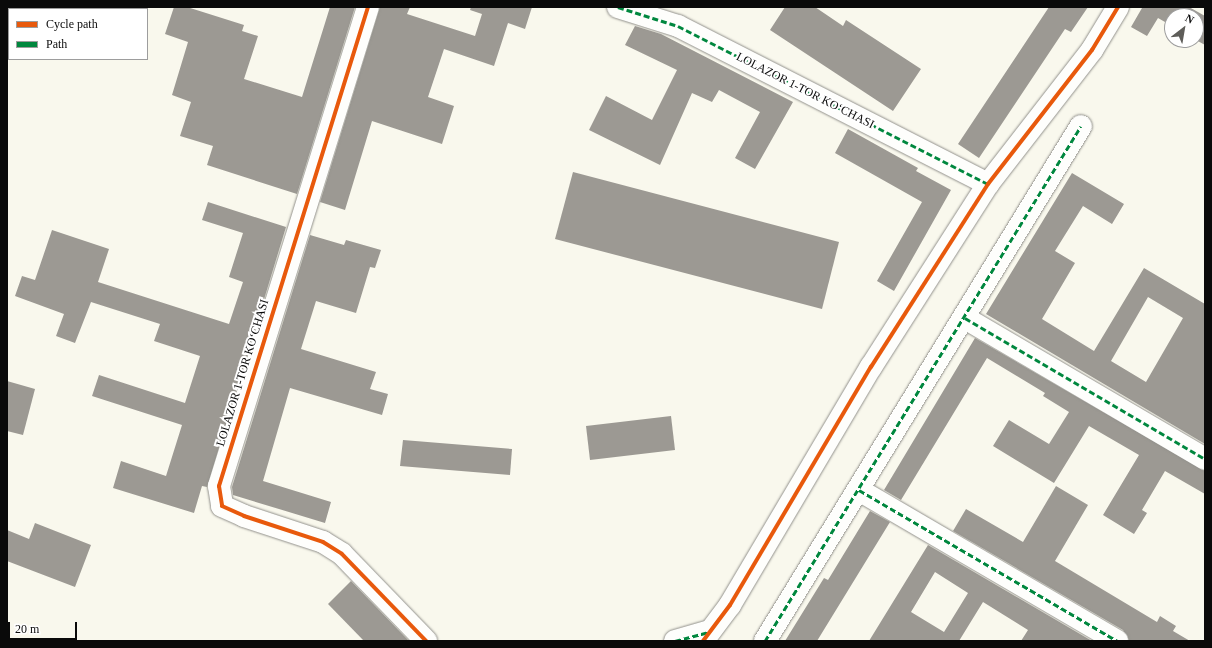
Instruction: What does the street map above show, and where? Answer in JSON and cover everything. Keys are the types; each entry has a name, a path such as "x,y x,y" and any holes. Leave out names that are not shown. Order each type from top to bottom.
{"street":[{"name":"LOLAZOR 1-TOR KO‘CHASI","path":"368,7 219,486 222,506 244,516 323,542 342,554 426,641"},
{"name":"LOLAZOR 1-TOR KO‘CHASI","path":"618,7 678,26 988,184"},
{"path":"675,641 707,636 730,605 871,367 988,184 1092,50 1118,7"},
{"path":"765,641 965,318 1081,126"},
{"path":"965,318 1205,459"},
{"path":"859,490 1117,641"}],"building":[{"path":"174,7 187,7 244,25 242,31 258,36 244,79 302,97 330,7 355,7 297,194 207,165 213,146 180,136 191,102 172,95 188,42 165,34"},
{"path":"380,7 410,7 407,14 475,36 482,14 470,10 471,7 532,7 525,29 508,23 494,66 444,49 428,97 454,106 442,144 372,121 345,210 320,202"},
{"path":"785,7 815,7 843,26 846,20 921,69 893,111 770,30"},
{"path":"1049,7 1088,7 1071,32 1065,29 979,158 958,144"},
{"path":"1139,7 1191,8 1164,8 1164,21 1158,18 1147,36 1131,27 1142,8"},
{"path":"1204,15 1205,16 1204,44"},
{"path":"635,26 661,34 793,102 755,169 735,158 760,112 719,90 712,102 692,93 660,165 589,130 606,96 652,120 677,70 625,45"},
{"path":"848,129 918,168 916,171 951,190 894,291 877,281 922,202 835,153"},
{"path":"573,172 839,242 822,309 555,239"},
{"path":"1072,173 1124,204 1112,224 1083,206 1055,251 1075,263 1042,319 1094,351 1144,268 1205,304 1205,444 986,314","holes":["1148,297 1183,318 1146,382 1111,361"]},
{"path":"208,202 286,227 207,487 202,486 194,513 113,488 121,461 166,476 182,425 92,396 99,375 185,403 200,356 154,341 160,324 91,302 75,343 56,336 64,314 15,296 22,276 35,280 52,230 109,249 98,282 229,324 243,282 229,277 243,233 202,220"},
{"path":"310,235 344,245 346,240 381,250 375,268 370,267 356,313 316,301 301,349 376,372 370,389 388,394 382,415 290,388 263,481 331,502 325,523 233,495 232,487"},
{"path":"975,338 1205,471 1205,494 1165,471 1142,510 1147,513 1134,534 1103,515 1139,455 1089,426 1054,483 993,446 1009,420 1049,444 1069,412 1043,396 1045,393 987,358 901,500 884,490"},
{"path":"7,381 35,389 23,435 7,431"},
{"path":"671,416 675,450 590,460 586,426"},
{"path":"403,440 512,449 510,475 400,466"},
{"path":"1056,486 1088,505 1055,561 1157,622 1160,616 1176,626 1173,631 1190,641 1129,641 1123,630 953,531 966,509 1023,542"},
{"path":"870,511 890,522 817,641 785,641 824,578 828,580"},
{"path":"35,523 91,545 75,587 7,561 7,530 29,539"},
{"path":"928,545 1092,641 1021,641 1028,630 983,602 959,641 869,641","holes":["935,572 968,593 944,632 911,612"]},
{"path":"351,581 409,641 364,641 328,604"}],"marked path":[{"path":"618,7 678,26 988,184"},
{"path":"765,641 1081,126"},
{"path":"965,318 1205,459"},
{"path":"859,490 1117,641"},
{"path":"675,641 709,632"}],"cycle path":[{"path":"368,7 219,486 222,506 244,516 323,542 342,554 426,641"},
{"path":"703,641 730,605 871,367 988,184 1092,50 1118,7"}]}
